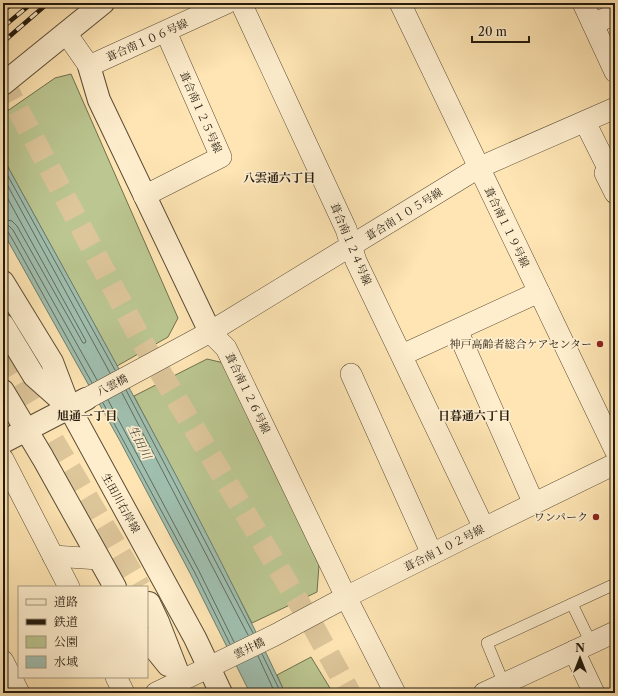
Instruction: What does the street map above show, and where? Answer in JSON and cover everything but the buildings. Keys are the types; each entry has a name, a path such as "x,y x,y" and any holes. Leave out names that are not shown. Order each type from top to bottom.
{"street":[{"path":"3,84 103,3"},
{"name":"葺合南１０６号線","path":"89,66 227,3"},
{"name":"葺合南１２４号線","path":"241,3 346,229 356,261 484,528"},
{"name":"葺合南１１９号線","path":"400,3 478,168 615,450"},
{"path":"582,3 615,72"},
{"path":"593,24 615,14"},
{"name":"葺合南１２５号線","path":"144,196 221,157 166,32"},
{"name":"葺合南１２６号線","path":"66,33 89,66 99,100 210,332 226,348 346,597 395,693"},
{"name":"葺合南１０５号線","path":"138,371 210,332 478,168 615,108"},
{"path":"585,122 612,170 605,173 615,193"},
{"path":"3,282 77,403 3,442"},
{"path":"402,355 539,292"},
{"name":"生田川右岸線","path":"3,325 34,376 77,403 195,638 215,664 221,693"},
{"path":"457,330 534,504"},
{"name":"八雲橋","path":"77,403 138,371"},
{"path":"351,374 432,554"},
{"path":"3,391 114,586"},
{"path":"3,459 68,586"},
{"name":"葺合南１０２号線","path":"275,635 346,597 615,464"},
{"path":"52,556 99,559"},
{"path":"149,603 184,687"},
{"path":"484,693 615,632"},
{"name":"雲井橋","path":"156,693 184,687 215,664 275,635"},
{"path":"148,640 184,687"},
{"path":"582,647 594,693"},
{"path":"3,661 19,693"},
{"path":"116,678 124,693"}],"lane":[{"path":"504,684 487,643 615,584"},
{"path":"572,604 582,647"}],"green space":[{"path":"71,74 178,318 168,337 117,366 3,158 3,114 55,78"},
{"path":"207,359 224,363 319,565 317,592 252,623 134,396"},
{"path":"311,657 333,693 285,693 277,675"}],"water":[{"name":"生田川","path":"3,158 184,490 285,693 250,693 191,575 120,441 3,232"}],"tunnel":[{"path":"3,81 141,340 313,626 350,693"},
{"path":"3,355 139,586"}],"railway":[{"path":"3,11 13,3"},
{"path":"3,27 32,3"},
{"path":"3,42 48,3"}],"place":[{"name":"神戸高齢者総合ケアセンター","path":"600,344"},
{"name":"ワンパーク","path":"596,517"}],"district":[{"name":"八雲通六丁目","path":"279,177"},
{"name":"旭通一丁目","path":"87,415"},
{"name":"日暮通六丁目","path":"474,415"}]}
